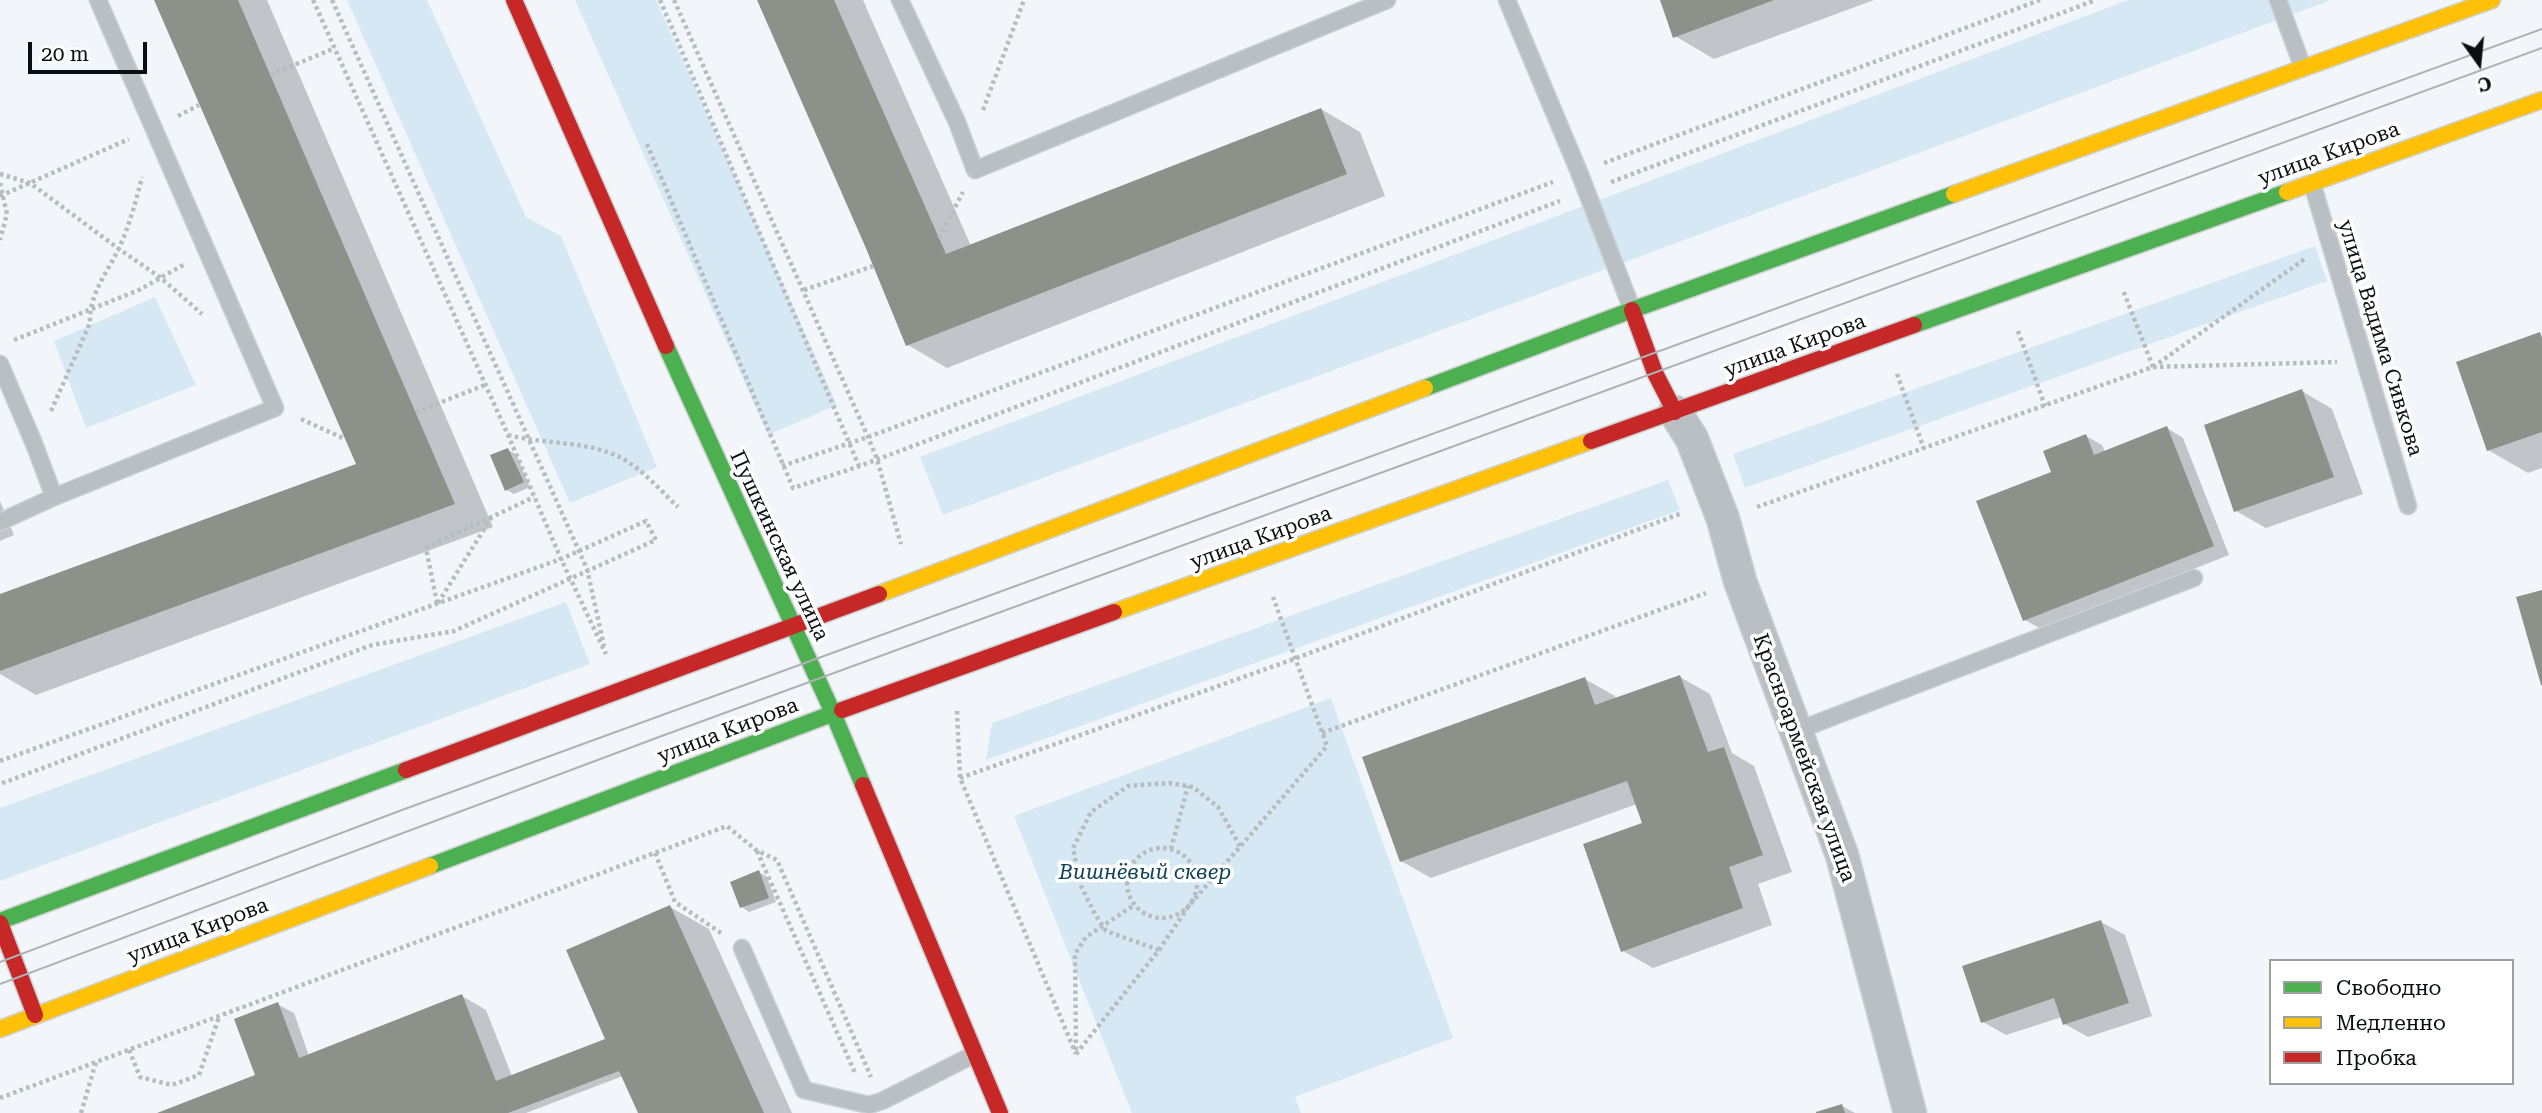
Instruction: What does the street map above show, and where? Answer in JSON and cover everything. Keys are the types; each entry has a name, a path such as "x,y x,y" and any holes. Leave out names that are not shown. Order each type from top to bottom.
{"main road":[{"name":"Пушкинская улица","path":"514,0 634,275 833,713 1000,1113"},
{"path":"35,1015 0,922 793,627 1632,310 2492,0"},
{"name":"улица Кирова","path":"0,1028 833,713 2542,100"},
{"path":"1632,310 1655,373 1675,412"}],"street":[{"name":"Красноармейская улица","path":"1675,412 1692,439 1723,519 1740,581 1842,855 1910,1113"}],"lane":[{"path":"0,522 54,497 275,408 99,0"},
{"path":"900,0 957,122 975,170 1387,0"},
{"path":"1507,0 1579,172 1632,310"},
{"path":"2278,0 2303,68"},
{"name":"улица Вадима Сивкова","path":"2311,183 2409,506"},
{"path":"0,363 54,497"},
{"path":"1796,731 2194,578"},
{"path":"742,948 804,1090 875,1103 975,1054"}],"path":[{"path":"313,0 561,559 606,654 587,569 332,0"},
{"path":"660,0 859,466"},
{"path":"674,0 868,437 877,459 901,546"},
{"path":"957,122 986,109 1024,0"},
{"path":"782,466 868,437 2040,0"},
{"path":"647,144 793,488 859,466 2096,0"},
{"path":"270,75 335,48"},
{"path":"1,195 154,128"},
{"path":"35,446 90,323 90,311 98,285 132,218 154,128"},
{"path":"939,238 975,170"},
{"path":"0,174 30,183 161,278 208,320"},
{"path":"0,183 7,214 0,240"},
{"path":"960,778 1294,659 1690,509 1723,519 2152,367 2330,242"},
{"path":"13,341 139,290 208,251"},
{"path":"804,290 873,266"},
{"path":"2122,286 2152,367"},
{"path":"2015,323 2045,405"},
{"path":"2152,367 2365,361"},
{"path":"1894,367 1924,449"},
{"path":"416,412 485,385"},
{"path":"275,408 345,439"},
{"path":"508,435 529,441 581,445 624,460 678,507"},
{"path":"437,603 426,548 534,497"},
{"path":"437,603 491,518"},
{"path":"0,761 561,559 646,521 656,540 454,631 372,645 0,784"},
{"path":"1322,733 1740,581"},
{"path":"1076,1054 1159,950 1188,907 1196,895 1197,875 1186,856 1171,849 1154,848 1143,852 1135,860 1126,882 1134,905 1155,918 1178,915 1188,907 1241,848 1327,746 1272,591"},
{"path":"956,707 960,778 1076,1054"},
{"path":"1159,950 1106,931 1080,884 1073,848 1091,812 1128,786 1169,783 1193,787 1218,807 1241,848"},
{"path":"1171,849 1188,786"},
{"path":"0,1098 727,826 756,850 777,860 875,1103"},
{"path":"756,850 875,1103"},
{"path":"655,853 675,902 742,948"},
{"path":"1076,1054 1075,954 1086,937 1134,905"},
{"path":"129,1050 140,1077 172,1085 199,1075 219,1016"},
{"path":"81,1113 96,1062"}],"green space":[{"path":"347,0 427,0 526,217 561,236 657,467 570,503"},
{"path":"575,0 656,0 837,405 768,435"},
{"path":"2128,0 2331,0 943,515 920,457"},
{"path":"2315,246 2327,281 1745,488 1733,454"},
{"path":"155,297 196,385 86,428 54,341"},
{"path":"1668,480 1680,510 986,760 992,723"},
{"path":"566,602 590,664 0,881 0,808"},
{"name":"Вишнёвый сквер","path":"1331,698 1453,1038 1295,1097 1301,1113 1132,1113 1014,816"}],"building":[{"path":"154,0 238,0 455,504 0,671 0,594 356,464"},
{"path":"757,0 834,0 946,254 1321,108 1347,174 906,346"},
{"path":"1660,0 1774,0 1673,38"},
{"path":"2540,332 2542,432 2487,451 2456,362"},
{"path":"2302,389 2334,477 2234,512 2204,425"},
{"path":"2167,426 2214,546 2023,621 1976,501 2051,472 2043,451 2086,434 2094,455"},
{"path":"508,448 524,482 505,491 490,455"},
{"path":"2542,590 2542,685 2541,685 2516,597"},
{"path":"1680,675 1708,752 1724,747 1763,855 1729,867 1743,908 1621,952 1583,844 1642,823 1627,781 1400,862 1362,757 1585,677 1595,705"},
{"path":"759,870 769,898 740,908 730,882"},
{"path":"670,905 764,1113 638,1113 619,1071 508,1113 157,1113 255,1075 234,1019 278,1002 299,1058 462,994 496,1081 605,1039 566,950"},
{"path":"2101,920 2129,1003 2063,1025 2054,998 1981,1023 1962,966"},
{"path":"1842,1104 1845,1113 1816,1113 1816,1112"}],"tram line":[{"path":"0,962 402,810 2542,29"},
{"path":"0,984 659,737 2542,48"}],"traffic: fast":[{"path":"1914,325 2287,192"},
{"path":"1425,388 1954,194"},
{"path":"666,346 833,713 863,785"},
{"path":"430,866 842,710"},
{"path":"0,921 406,770"}],"traffic: slow":[{"path":"1954,194 2492,0"},
{"path":"2287,192 2542,100"},
{"path":"879,594 1425,388"},
{"path":"1114,612 1591,441"},
{"path":"0,1029 430,866"}],"traffic: jam":[{"path":"514,0 666,346"},
{"path":"1632,310 1655,373 1675,412"},
{"path":"1591,441 1914,325"},
{"path":"406,770 879,594"},
{"path":"842,710 1114,612"},
{"path":"863,785 1000,1113"},
{"path":"0,923 35,1015"}]}
